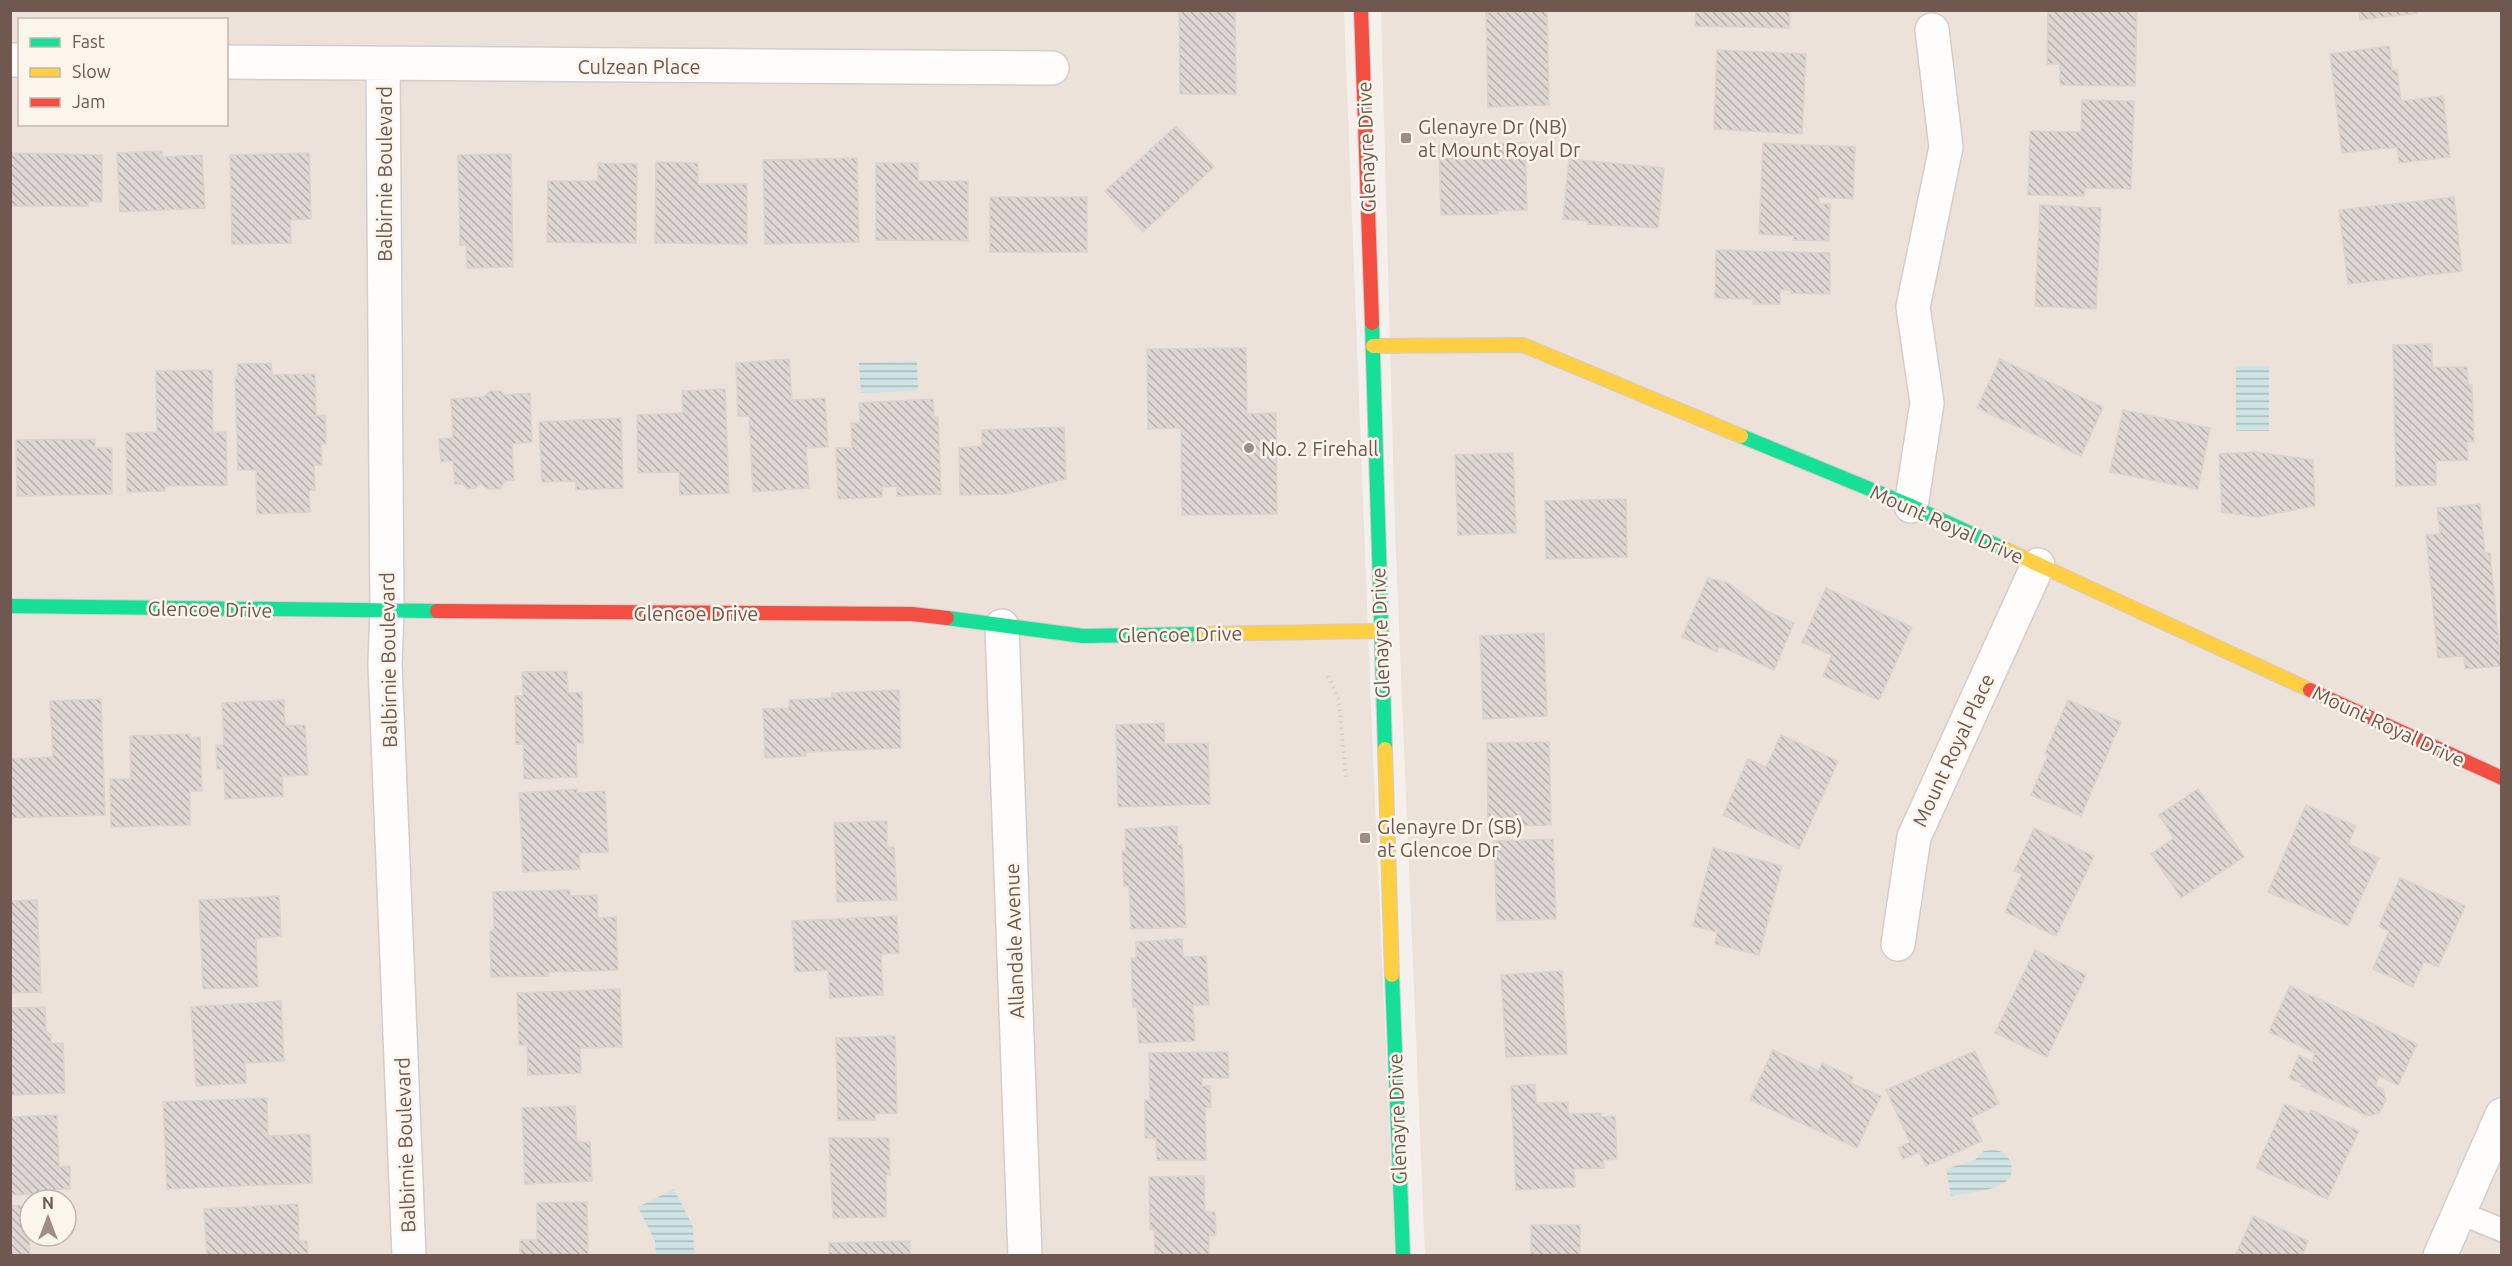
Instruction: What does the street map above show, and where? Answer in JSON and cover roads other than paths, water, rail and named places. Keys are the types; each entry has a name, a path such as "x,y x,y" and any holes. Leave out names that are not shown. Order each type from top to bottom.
{"street":[{"name":"Glenayre Drive","path":"1361,10 1380,631 1403,1256"},
{"path":"1911,506 1927,404 1913,307 1946,147 1932,30"},
{"name":"Culzean Place","path":"228,62 1052,68"},
{"name":"Balbirnie Boulevard","path":"383,64 387,611 385,664 409,1256"},
{"name":"Mount Royal Drive","path":"1373,346 1523,345 1911,506 2502,777"},
{"name":"Mount Royal Place","path":"1898,944 1914,837 2038,565"},
{"name":"Glencoe Drive","path":"10,606 912,614 1083,636 1380,631"},
{"name":"Allandale Avenue","path":"1002,626 1025,1256"},
{"path":"2440,1256 2502,1114"}],"lane":[{"path":"2460,1213 2502,1230"}],"place":[{"name":"Glenayre Dr (NB) at Mount Royal Dr","path":"1406,138"},
{"name":"No. 2 Firehall","path":"1249,448"},
{"name":"Glenayre Dr (SB) at Glencoe Dr","path":"1365,838"}]}
